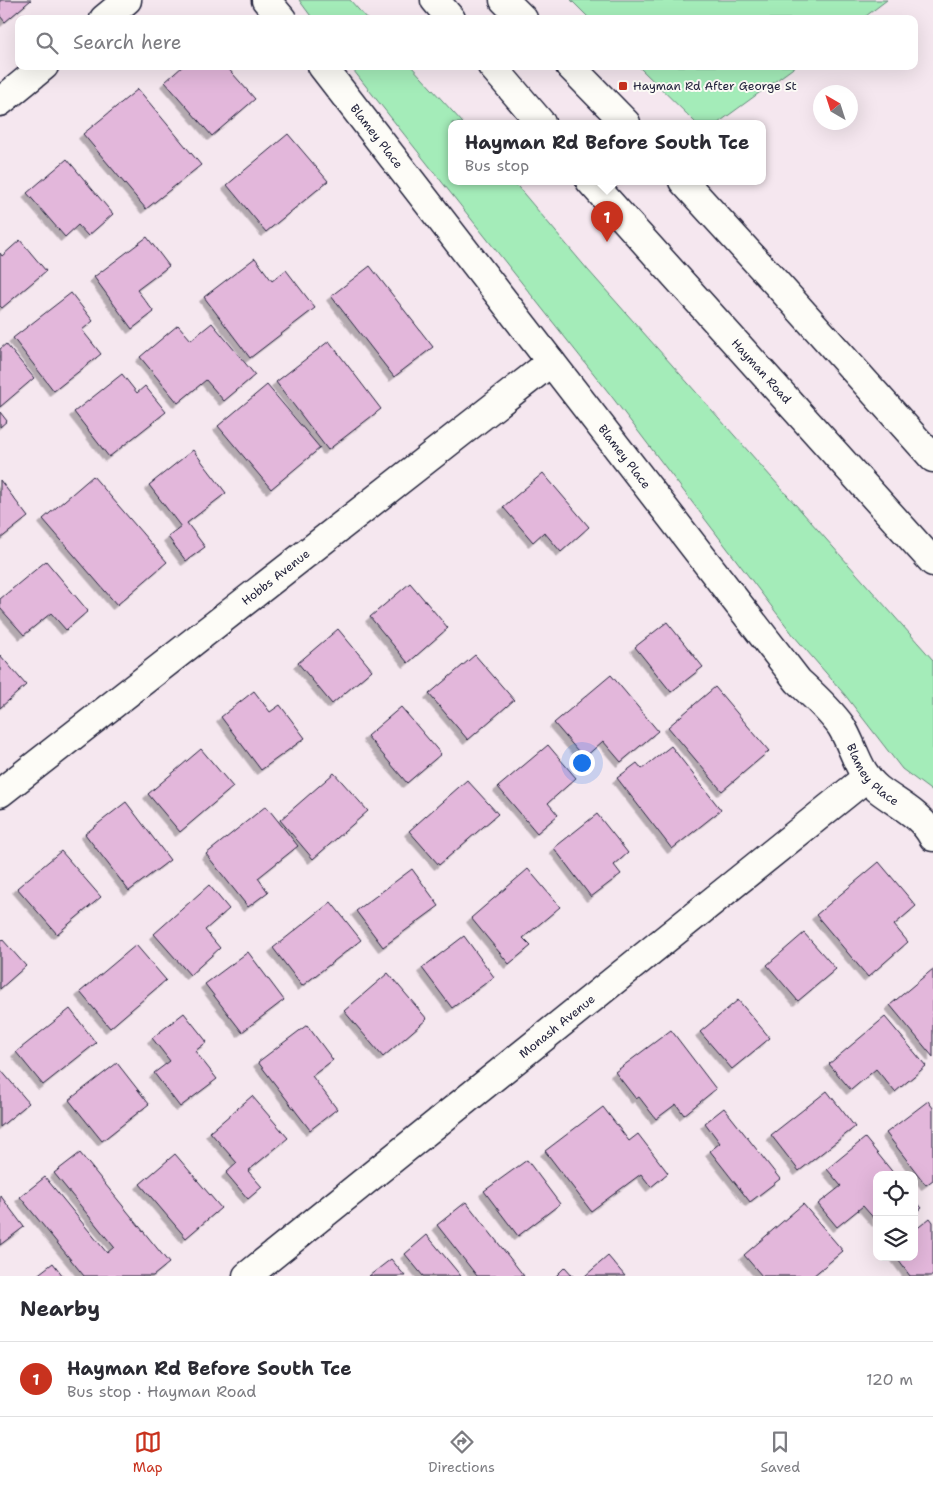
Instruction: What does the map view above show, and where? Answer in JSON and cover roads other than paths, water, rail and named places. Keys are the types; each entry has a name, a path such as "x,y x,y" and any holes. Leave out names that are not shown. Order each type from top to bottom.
{"street":[{"path":"109,15 127,0"},
{"path":"266,0 279,15"},
{"path":"435,0 448,15"},
{"path":"504,0 519,15"},
{"path":"0,102 39,70"},
{"name":"Blamey Place","path":"325,70 798,681 829,710 841,727 867,777 877,789 917,817 933,837"},
{"path":"495,70 538,120"},
{"path":"574,70 623,120"},
{"name":"Hayman Road","path":"594,185 933,562"},
{"path":"687,185 933,458"},
{"name":"Hobbs Avenue","path":"0,793 551,362"},
{"name":"Monash Avenue","path":"247,1276 867,777"}],"place":[{"name":"Hayman Rd After George St","path":"623,86"},
{"name":"Hayman Rd Before South Tce","path":"607,242"}]}
